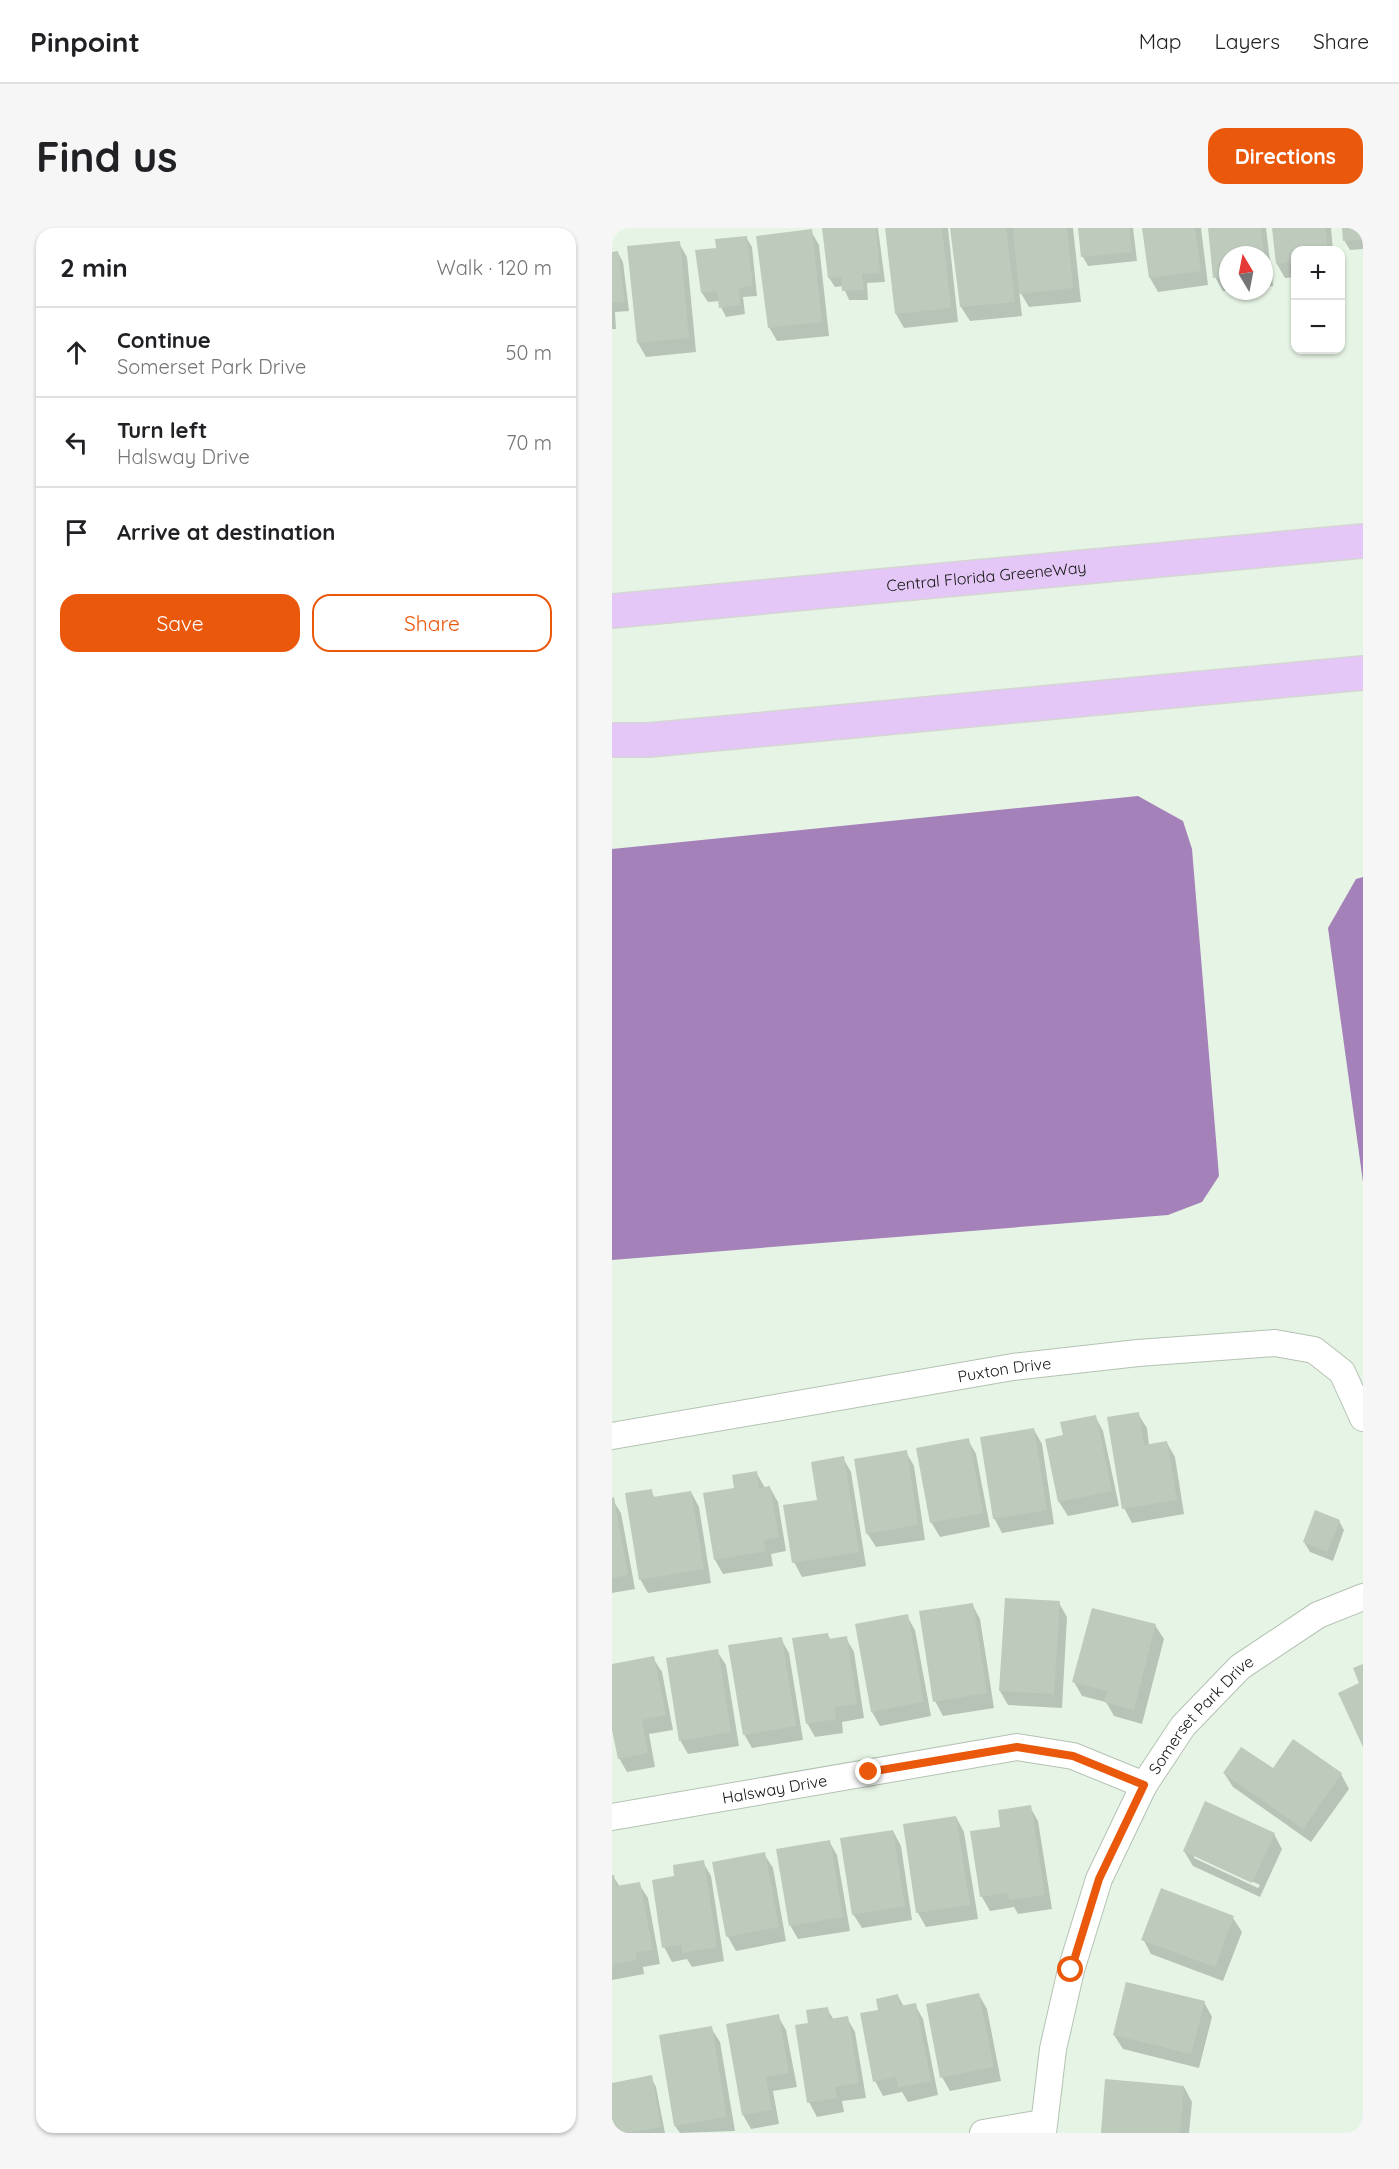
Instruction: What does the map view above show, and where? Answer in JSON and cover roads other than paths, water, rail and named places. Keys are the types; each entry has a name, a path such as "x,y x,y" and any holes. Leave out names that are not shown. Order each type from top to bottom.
{"highway":[{"name":"Central Florida GreeneWay","path":"612,611 1363,541"},
{"path":"612,747 649,740 1363,673"},
{"path":"612,740 649,740"}],"street":[{"name":"Puxton Drive","path":"612,1436 1013,1367 1138,1353 1275,1343 1314,1350 1342,1372 1363,1418"},
{"name":"Somerset Park Drive","path":"1043,2128 1053,2049 1071,1970 1099,1879 1144,1785 1183,1726 1240,1667 1317,1615 1363,1597"},
{"name":"Halsway Drive","path":"612,1817 1017,1747 1073,1756 1144,1785"},
{"path":"983,2133 1043,2128"}]}
